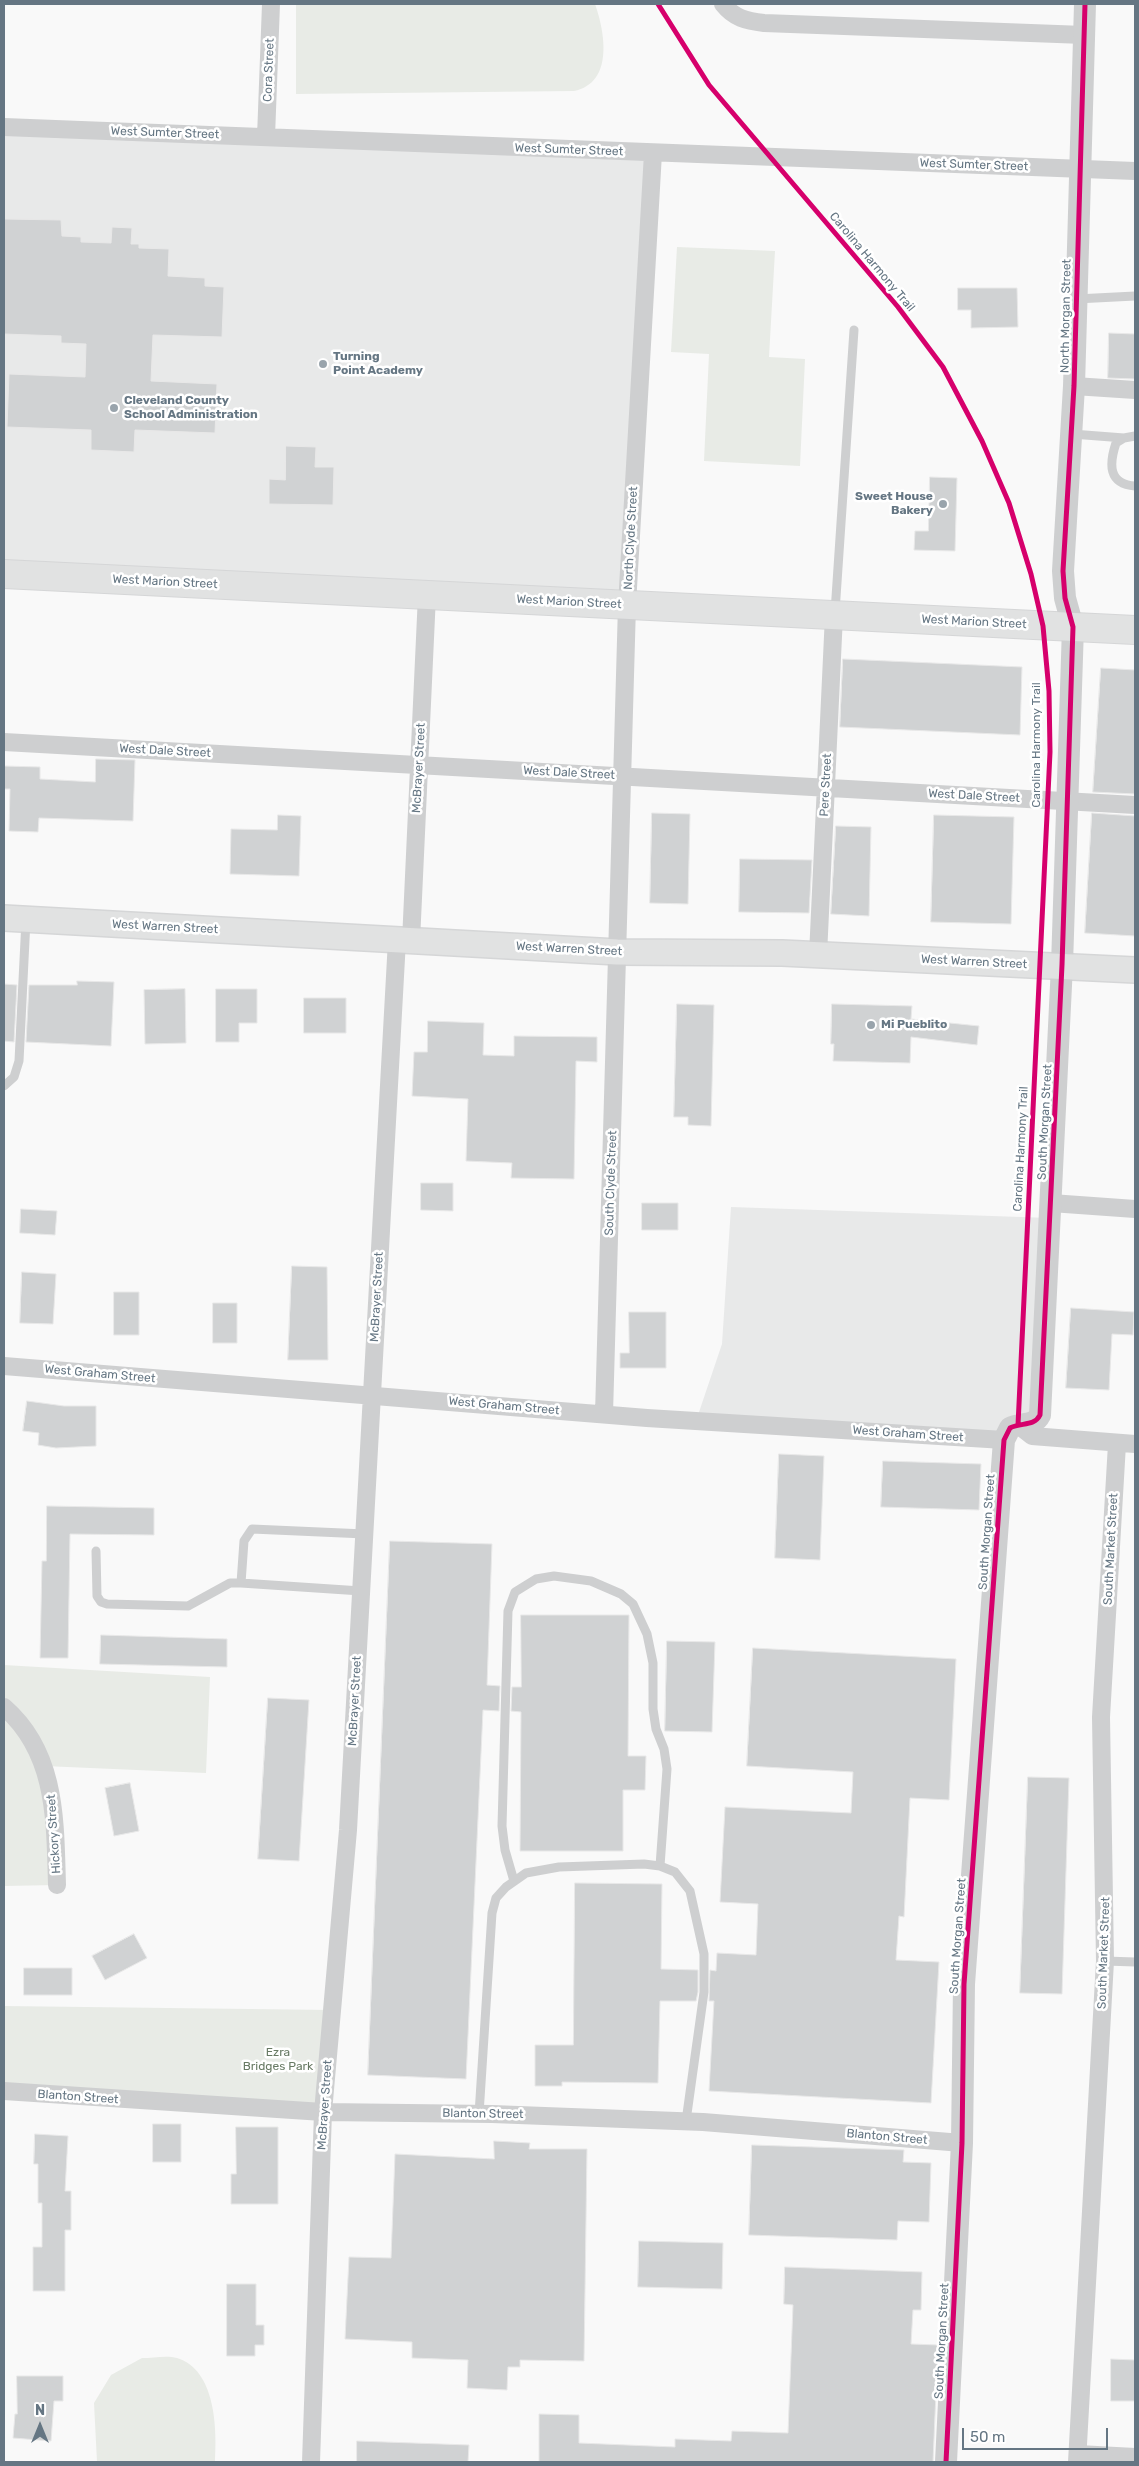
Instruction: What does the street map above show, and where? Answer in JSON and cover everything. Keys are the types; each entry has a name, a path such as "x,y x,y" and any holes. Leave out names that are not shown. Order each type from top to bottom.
{"main road":[{"name":"West Marion Street","path":"4,574 1135,630"},
{"name":"West Warren Street","path":"15,919 617,952 818,955 1062,965 1135,970"}],"street":[{"name":"Cora Street","path":"266,137 271,4"},
{"path":"723,4 729,11 743,20 764,23 1084,35"},
{"name":"North Morgan Street","path":"1073,627 1065,598 1063,571 1074,386 1079,169 1086,4"},
{"name":"West Sumter Street","path":"4,127 1135,171"},
{"name":"North Clyde Street","path":"617,952 628,605 654,153"},
{"path":"1074,386 1135,390"},
{"name":"McBrayer Street","path":"311,2462 323,2112 348,1830 372,1396 404,940 419,765 427,595"},
{"name":"Pere Street","path":"818,955 834,615"},
{"name":"South Morgan Street","path":"946,2462 962,2143 964,1984 1011,1433 1037,1421 1040,1415 1062,965 1073,627"},
{"name":"West Dale Street","path":"4,742 1135,805"},
{"name":"South Clyde Street","path":"604,1414 617,952"},
{"path":"1051,1203 1135,1208"},
{"name":"West Graham Street","path":"4,1366 604,1414 1011,1433 1117,1444 1135,1444"},
{"name":"South Market Street","path":"1077,2458 1105,1961 1102,1717 1117,1444"},
{"name":"Hickory Street","path":"4,1707 29,1738 44,1766 52,1793 57,1885"},
{"name":"Blanton Street","path":"4,2091 323,2112 480,2114 686,2121 962,2143"},
{"path":"1077,2458 1135,2457"}],"lane":[{"path":"1076,299 1135,296"},
{"path":"834,615 854,330"},
{"path":"1072,434 1124,438 1135,436"},
{"path":"1124,438 1116,443 1111,469 1115,477 1122,484 1135,486"},
{"path":"4,1086 14,1077 19,1061 15,919"},
{"path":"241,1583 244,1541 252,1529 365,1534"},
{"path":"96,1551 97,1596 101,1602 107,1604 188,1606 230,1583 361,1591"},
{"path":"514,1881 505,1850 502,1826 508,1611 515,1592 536,1579 554,1576 591,1581 621,1594 633,1604 647,1634 653,1663 653,1709 656,1729 664,1749 667,1769 660,1866"},
{"path":"480,2114 492,1913 496,1898 506,1887 526,1873 559,1867 644,1864 660,1866 675,1872 690,1891 704,1954 704,1992 686,2121"},
{"path":"1105,1961 1135,1962"}],"shaded area":[{"name":"Turning Point Academy","path":"4,127 653,153 627,605 4,574"},
{"path":"731,1207 1050,1218 1040,1415 1005,1434 696,1421 722,1344"}],"green space":[{"path":"296,4 595,4 602,28 603,55 601,67 596,78 587,86 574,91 296,94"},
{"path":"677,247 775,251 769,357 805,359 800,466 704,461 709,354 671,352"},
{"path":"4,1665 210,1677 206,1773 44,1766 57,1885 4,1886"},
{"name":"Ezra Bridges Park","path":"4,2006 332,2010 323,2112 4,2091"},
{"path":"142,2358 177,2358 190,2365 200,2375 207,2387 214,2418 215,2462 97,2462 94,2403 111,2375"}],"building":[{"path":"4,219 61,220 62,236 81,237 81,242 111,243 112,227 132,228 131,244 139,244 139,248 169,249 168,276 205,278 205,286 224,287 222,337 153,335 151,381 217,384 215,433 135,430 134,452 91,450 91,430 7,427 9,374 85,377 86,344 61,343 61,336 4,334"},
{"path":"958,288 1017,288 1018,327 971,328 971,310 958,310"},
{"path":"1109,333 1135,334 1135,379 1108,378"},
{"path":"286,446 316,447 315,467 334,467 333,505 269,504 269,479 285,480"},
{"name":"Sweet House Bakery","path":"930,477 957,478 955,551 914,550 915,531 928,531"},
{"path":"843,659 1022,667 1020,735 840,727"},
{"path":"1101,668 1135,670 1135,794 1093,792"},
{"path":"96,759 135,760 133,821 39,818 38,832 9,831 10,789 4,789 4,766 40,767 40,779 95,782"},
{"path":"652,813 690,814 688,904 650,903"},
{"path":"1092,813 1135,816 1135,936 1085,933"},
{"path":"278,815 301,816 299,876 230,874 231,829 277,830"},
{"path":"934,815 1014,817 1011,924 931,922"},
{"path":"836,826 871,827 869,916 831,914"},
{"path":"740,859 812,860 809,913 739,912"},
{"path":"77,981 114,982 111,1046 26,1042 29,985 77,985"},
{"path":"4,984 17,985 14,1042 4,1041"},
{"path":"185,989 186,1043 145,1044 144,990"},
{"path":"216,989 257,989 257,1023 239,1023 239,1042 216,1042"},
{"path":"304,998 346,998 346,1033 304,1033"},
{"path":"677,1004 714,1005 711,1126 688,1125 688,1117 674,1117"},
{"name":"Mi Pueblito","path":"832,1004 912,1006 911,1019 979,1026 977,1045 911,1037 910,1063 833,1061 834,1044 831,1044"},
{"path":"428,1021 484,1023 483,1055 514,1056 514,1036 597,1037 597,1062 576,1061 574,1179 511,1178 512,1163 466,1161 468,1099 412,1096 414,1052 427,1052"},
{"path":"421,1183 453,1183 453,1211 421,1210"},
{"path":"642,1203 678,1203 678,1230 642,1230"},
{"path":"21,1209 57,1211 55,1235 20,1233"},
{"path":"292,1266 327,1267 328,1360 288,1360"},
{"path":"22,1272 56,1274 53,1324 20,1323"},
{"path":"114,1292 139,1292 139,1335 114,1335"},
{"path":"213,1303 237,1303 237,1343 213,1343"},
{"path":"1071,1308 1134,1312 1133,1335 1112,1334 1109,1390 1066,1388"},
{"path":"629,1312 666,1312 666,1368 620,1368 620,1353 629,1353"},
{"path":"27,1401 64,1406 96,1406 96,1446 56,1448 38,1445 39,1433 23,1431"},
{"path":"779,1454 824,1456 820,1560 775,1558"},
{"path":"883,1461 981,1464 979,1510 881,1507"},
{"path":"47,1506 154,1508 154,1535 70,1534 68,1658 40,1658 42,1561 46,1561"},
{"path":"390,1541 492,1544 487,1685 500,1686 499,1711 483,1710 466,2079 368,2075"},
{"path":"521,1615 629,1615 628,1756 646,1756 645,1790 623,1790 623,1851 520,1851 521,1712 511,1711 512,1687 521,1687"},
{"path":"101,1635 227,1639 227,1667 100,1664"},
{"path":"667,1641 715,1642 712,1732 665,1731"},
{"path":"753,1648 956,1659 949,1800 910,1798 904,1917 899,1916 896,1960 939,1962 931,2103 709,2091 714,2001 709,2001 710,1970 716,1971 717,1953 756,1955 758,1904 720,1902 725,1807 851,1813 853,1772 747,1766"},
{"path":"268,1698 309,1700 299,1861 258,1859"},
{"path":"1028,1777 1069,1778 1062,1994 1020,1993"},
{"path":"130,1783 139,1831 114,1836 105,1788"},
{"path":"575,1883 662,1884 661,1969 698,1970 696,2001 660,2001 658,2083 562,2082 562,2086 535,2086 535,2045 573,2045"},
{"path":"134,1934 147,1958 105,1980 92,1956"},
{"path":"24,1968 72,1968 72,1995 24,1995"},
{"path":"153,2124 181,2124 181,2162 153,2162"},
{"path":"236,2127 278,2127 278,2204 231,2204 231,2174 236,2174"},
{"path":"35,2134 68,2136 65,2191 71,2191 71,2230 65,2230 65,2291 33,2291 33,2247 42,2247 42,2203 38,2203 38,2164 34,2164"},
{"path":"494,2141 530,2143 529,2149 587,2149 584,2361 520,2360 520,2367 508,2367 507,2390 467,2388 468,2360 412,2358 412,2342 345,2339 349,2257 391,2258 395,2154 494,2159"},
{"path":"752,2145 904,2150 903,2162 931,2163 929,2222 898,2221 897,2240 749,2235"},
{"path":"639,2241 723,2243 722,2289 638,2287"},
{"path":"785,2267 922,2272 921,2310 913,2310 911,2344 938,2345 933,2462 539,2462 539,2414 579,2415 579,2443 675,2447 675,2439 731,2441 732,2431 788,2433 793,2305 784,2304"},
{"path":"227,2284 256,2284 256,2325 264,2325 264,2345 255,2345 255,2356 227,2356"},
{"path":"1111,2359 1135,2360 1135,2401 1111,2401"},
{"path":"17,2376 63,2376 63,2401 54,2401 51,2441 13,2438 15,2414 17,2414"},
{"path":"357,2441 469,2445 468,2462 357,2462"}],"cycle path":[{"name":"Carolina Harmony Trail","path":"658,4 709,85 898,307 943,367 982,441 1009,503 1031,574 1043,626 1049,691 1050,752 1018,1425"},
{"path":"946,2462 962,2143 964,1984 1004,1440 1010,1428 1031,1423 1040,1415 1062,965 1073,627 1065,598 1063,571 1074,386 1085,4"}],"place":[{"name":"Turning Point Academy","path":"323,364"},
{"name":"Cleveland County School Administration","path":"114,408"},
{"name":"Sweet House Bakery","path":"943,504"},
{"name":"Mi Pueblito","path":"871,1025"}]}
